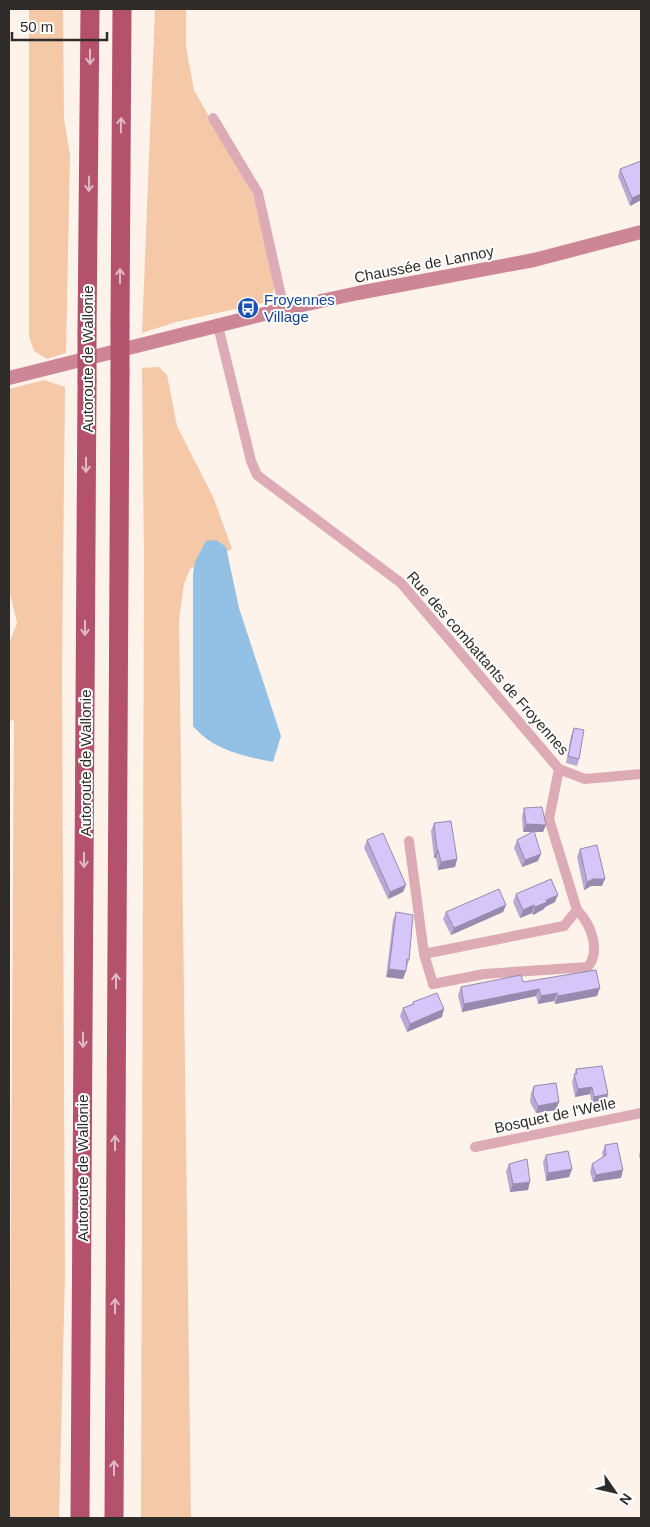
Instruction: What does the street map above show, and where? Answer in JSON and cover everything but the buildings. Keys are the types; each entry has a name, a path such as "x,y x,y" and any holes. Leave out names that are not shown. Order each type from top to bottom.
{"highway":[{"name":"Autoroute de Wallonie","path":"80,1518 90,9"},
{"path":"114,1518 122,9"},
{"path":"122,58 135,9"}],"main road":[{"name":"Chaussée de Lannoy","path":"9,378 284,309 534,260 641,232"}],"street":[{"path":"213,118 258,193 284,309"},
{"name":"Rue des combattants de Froyennes","path":"218,326 251,461 257,474 401,583 559,769 585,779 641,774"},
{"path":"409,841 424,954 434,984 484,974 588,967 593,961 592,933 577,910 549,819 559,769"},
{"path":"424,954 564,926 577,910"},
{"name":"Bosquet de l'Welle","path":"475,1147 641,1113"}],"shaded area":[{"path":"29,9 63,9 64,119 70,155 66,353 47,359 34,351 29,336"},
{"path":"155,9 186,9 186,47 194,90 253,195 275,281 272,301 176,322 142,333"},
{"path":"159,367 167,375 177,426 214,499 232,549 190,569 184,584 179,620 191,1518 141,1518 144,561 142,368"},
{"path":"44,380 65,387 62,672 65,1276 59,1518 9,1518 14,720 9,721 9,644 17,623 9,589 9,389"}],"water":[{"path":"216,540 226,547 239,608 281,736 273,762 229,751 210,741 193,726 193,574 195,562 206,541"}],"place":[{"name":"Froyennes Village","path":"248,308"}]}
